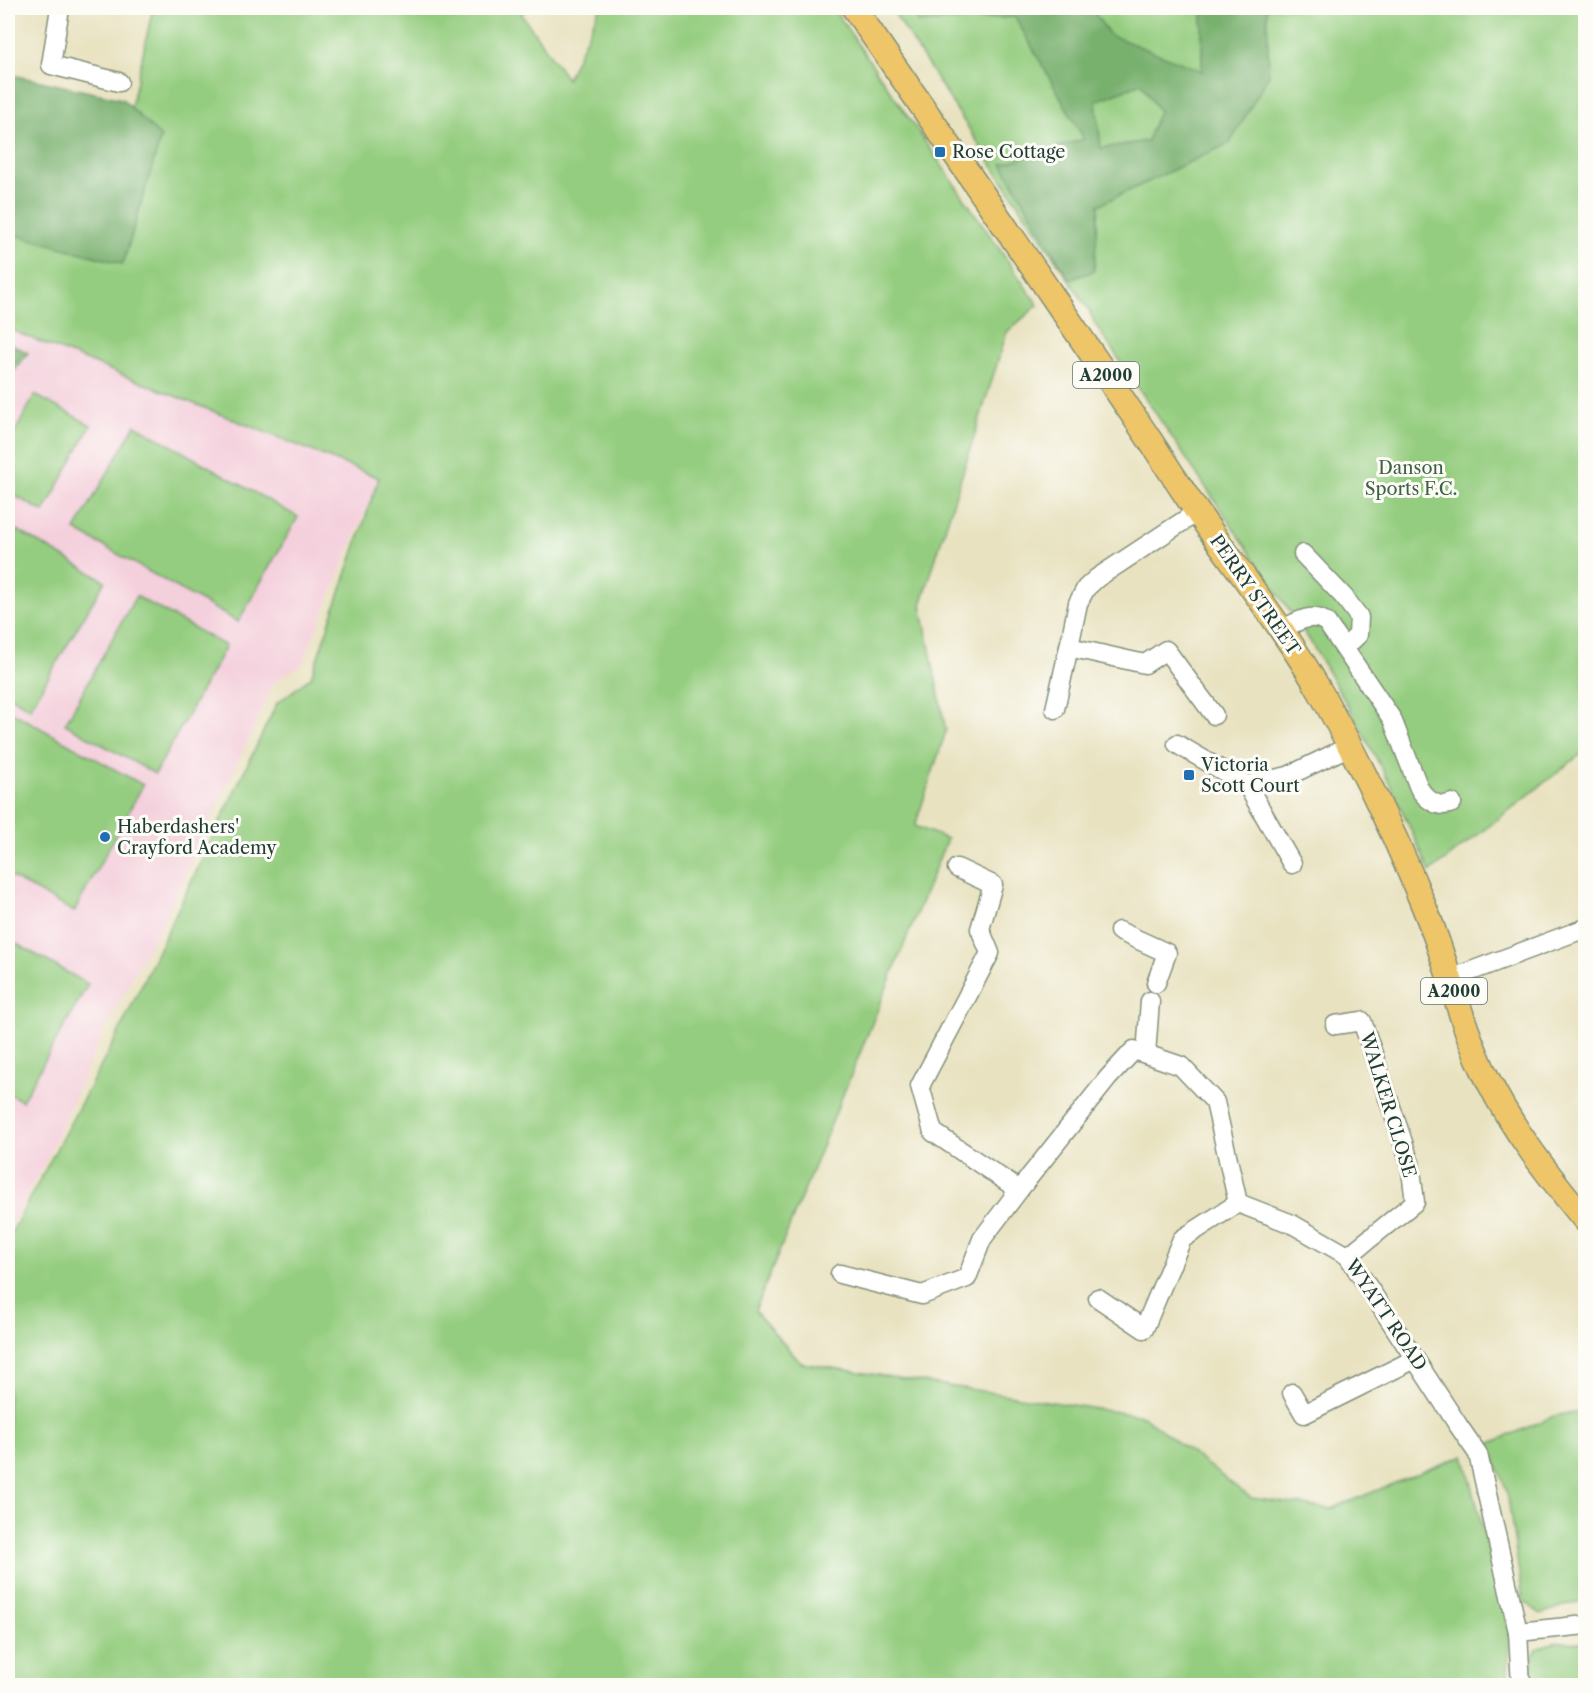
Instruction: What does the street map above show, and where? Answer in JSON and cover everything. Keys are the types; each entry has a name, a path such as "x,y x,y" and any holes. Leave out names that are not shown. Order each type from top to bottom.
{"main road":[{"name":"PERRY STREET","path":"854,8 1139,423 1197,512 1281,630 1320,691 1350,746 1407,865 1430,920 1471,1042 1488,1080 1513,1126 1545,1172 1586,1221"}],"street":[{"path":"60,8 51,65 119,82"},
{"path":"1055,709 1078,603 1086,588 1197,512"},
{"path":"1303,555 1344,597 1359,617 1358,635 1344,648"},
{"path":"1281,630 1315,616 1327,623 1392,719 1424,797 1435,804 1447,806 1452,802"},
{"path":"1068,647 1145,664 1166,650 1214,715"},
{"path":"1177,744 1247,784 1292,864"},
{"path":"1247,784 1288,776 1350,746"},
{"path":"957,868 993,885 980,928 990,953 920,1086 933,1132 1019,1190"},
{"path":"1450,979 1586,928"},
{"path":"1119,931 1167,953 1153,992 1146,1054"},
{"name":"WALKER CLOSE","path":"1335,1024 1362,1021 1410,1163 1415,1203 1348,1256"},
{"path":"840,1274 921,1295 967,1278 982,1239 1108,1078 1134,1050 1181,1066 1215,1102 1238,1203 1182,1239 1144,1329 1098,1298"},
{"name":"WYATT ROAD","path":"1238,1203 1292,1224 1348,1256 1478,1454 1518,1632 1521,1686"},
{"path":"1292,1393 1305,1414 1415,1359"},
{"path":"1518,1632 1586,1625"}],"shaded area":[{"name":"Haberdashers' Crayford Academy","path":"8,329 379,478 302,665 273,683 156,937 154,936 103,1033 43,1167 8,1231"}],"green space":[{"path":"153,8 525,8 522,15 567,79 600,8 833,8 1038,305 1007,332 921,605 946,731 915,826 947,839 755,1311 801,1363 1143,1416 1251,1498 1331,1509 1464,1455 1509,1630 1508,1685 8,1686 8,1239 117,1036 277,703 311,677 379,478 8,329 8,211 101,222 133,98"},
{"name":"Danson Sports F.C.","path":"891,8 1585,8 1585,751 1430,872 1391,786 1310,641 1095,324 1089,310"},
{"path":"909,8 1091,8 1110,35 1202,71 1202,8 1267,8 1269,75 1230,143 1099,205 1094,271 1069,280 1002,164 1084,139 1015,17 919,23","holes":["1141,83 1159,111 1147,141 1101,148 1096,101"]},
{"path":"8,74 122,99 161,137 123,264 8,233"},
{"path":"8,342 28,353 8,379"},
{"path":"35,395 91,425 44,512 8,492 8,445"},
{"path":"135,425 298,517 238,622 75,530"},
{"path":"17,530 105,581 30,708 8,695 8,545"},
{"path":"136,596 226,646 155,774 65,724"},
{"path":"8,710 143,785 74,912 8,875"},
{"path":"8,939 88,984 22,1101 8,1093"},
{"path":"1585,1410 1585,1600 1540,1614 1523,1600 1507,1492 1489,1444 1554,1416"},
{"path":"1562,1642 1585,1643 1585,1685 1532,1685 1534,1654 1543,1646"}],"place":[{"name":"Rose Cottage","path":"940,152"},
{"name":"Victoria Scott Court","path":"1189,775"},
{"name":"Haberdashers' Crayford Academy","path":"105,837"}]}
